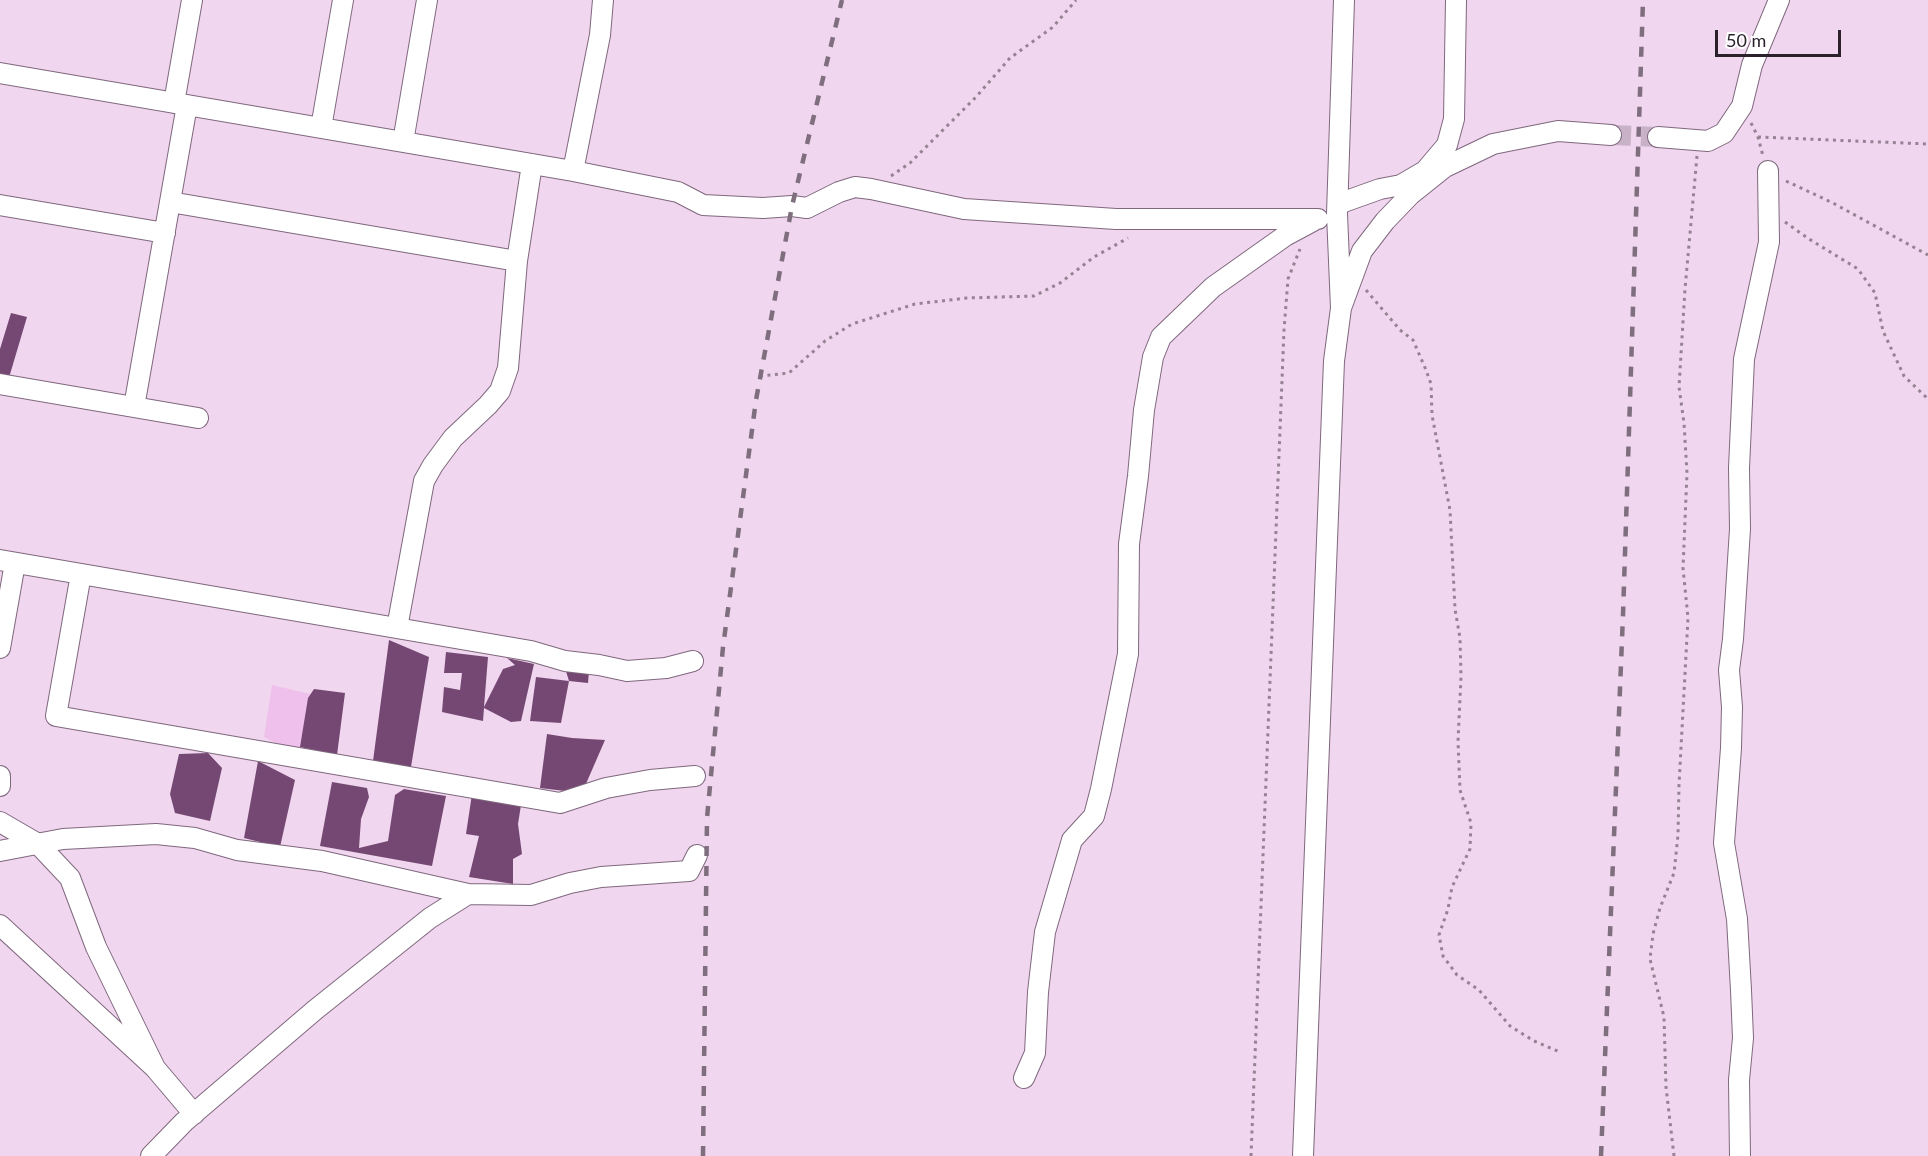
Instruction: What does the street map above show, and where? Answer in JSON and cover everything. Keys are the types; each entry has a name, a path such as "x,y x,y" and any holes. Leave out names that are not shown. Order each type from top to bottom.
{"street":[{"path":"134,407 171,202 192,0"},
{"path":"321,128 343,0"},
{"path":"403,142 427,0"},
{"path":"573,171 600,35 603,0"},
{"path":"1303,1156 1334,361 1341,308 1338,182 1344,0"},
{"path":"1338,204 1380,189 1401,185 1425,171 1447,145 1454,118 1456,0"},
{"path":"1658,137 1708,141 1724,133 1742,106 1752,65 1779,0"},
{"path":"0,73 573,171 678,192 703,205 807,208 839,192 855,187 964,210 1116,219 1318,219"},
{"path":"1341,308 1362,251 1385,221 1410,195 1445,167 1493,144 1558,131 1611,135"},
{"path":"398,628 424,481 453,438 500,391 508,368 517,261 532,164"},
{"path":"1740,1156 1739,1080 1743,1038 1739,954 1737,919 1724,843 1731,748 1732,707 1729,670 1740,529 1739,468 1744,360 1768,242 1768,171"},
{"path":"171,202 517,261"},
{"path":"0,205 165,233"},
{"path":"1024,1078 1035,1053 1038,992 1045,932 1072,840 1094,816 1128,654 1129,544 1144,410 1153,357 1161,337 1213,287 1285,236 1318,219"},
{"path":"0,384 198,418"},
{"path":"0,648 8,561 531,651 565,661 627,671 666,668 693,661"},
{"path":"81,574 56,716 560,803 606,788 650,780 695,776"},
{"path":"0,776 0,786"},
{"path":"0,822 38,844 70,878 96,947 155,1068"},
{"path":"0,851 63,839 156,834 195,838 237,850 322,861 468,894 531,895 602,878 689,871 697,855"},
{"path":"151,1156 194,1114 315,1010 430,918 468,894"},
{"path":"0,925 155,1068 194,1114"}],"path":[{"path":"871,189 910,163 976,97 1011,58 1053,27 1076,0"},
{"path":"1928,144 1758,137 1768,171 1832,202 1928,255"},
{"path":"1674,1156 1666,1087 1664,1017 1650,959 1653,934 1660,908 1674,873 1678,835 1679,774 1688,618 1683,568 1686,473 1684,423 1679,387 1697,159 1693,140"},
{"path":"1768,210 1858,269 1875,293 1883,331 1904,376 1928,399"},
{"path":"760,376 789,373 825,341 852,324 915,304 967,298 1034,296 1060,283 1094,257 1142,230 1147,219"},
{"path":"1251,1156 1284,330 1288,279 1300,250 1318,219"},
{"path":"1352,278 1370,293 1400,330 1413,340 1426,370 1431,384 1432,416 1450,510 1455,609 1461,658 1458,741 1460,790 1471,823 1470,849 1452,887 1448,909 1439,935 1443,956 1457,975 1479,990 1510,1026 1534,1041 1560,1052"}],"shaded area":[{"path":"272,685 310,694 300,747 285,748 264,737"}],"building":[{"path":"11,313 27,317 8,381 0,379 0,349"},
{"path":"389,640 429,657 411,767 373,761"},
{"path":"446,652 488,657 484,707 503,669 515,665 507,658 534,664 521,721 511,722 484,708 483,721 442,712 444,687 460,690 462,673 444,673"},
{"path":"565,668 589,671 588,683 569,681"},
{"path":"536,677 569,681 561,723 530,721"},
{"path":"314,689 345,693 337,755 300,747 308,698"},
{"path":"547,734 605,740 582,793 540,788"},
{"path":"208,753 222,768 210,821 175,813 170,794 179,754"},
{"path":"258,761 295,780 280,847 244,838"},
{"path":"332,782 367,788 369,797 361,819 359,848 388,841 395,795 404,789 446,796 432,866 320,846"},
{"path":"472,794 521,805 518,824 522,854 513,859 513,884 469,877 479,836 466,834"}],"tunnel":[{"path":"1611,135 1658,137"}],"railway":[{"path":"703,1156 707,818 723,647 756,400 792,206 842,0"},
{"path":"1601,1156 1623,615 1643,0"}]}
